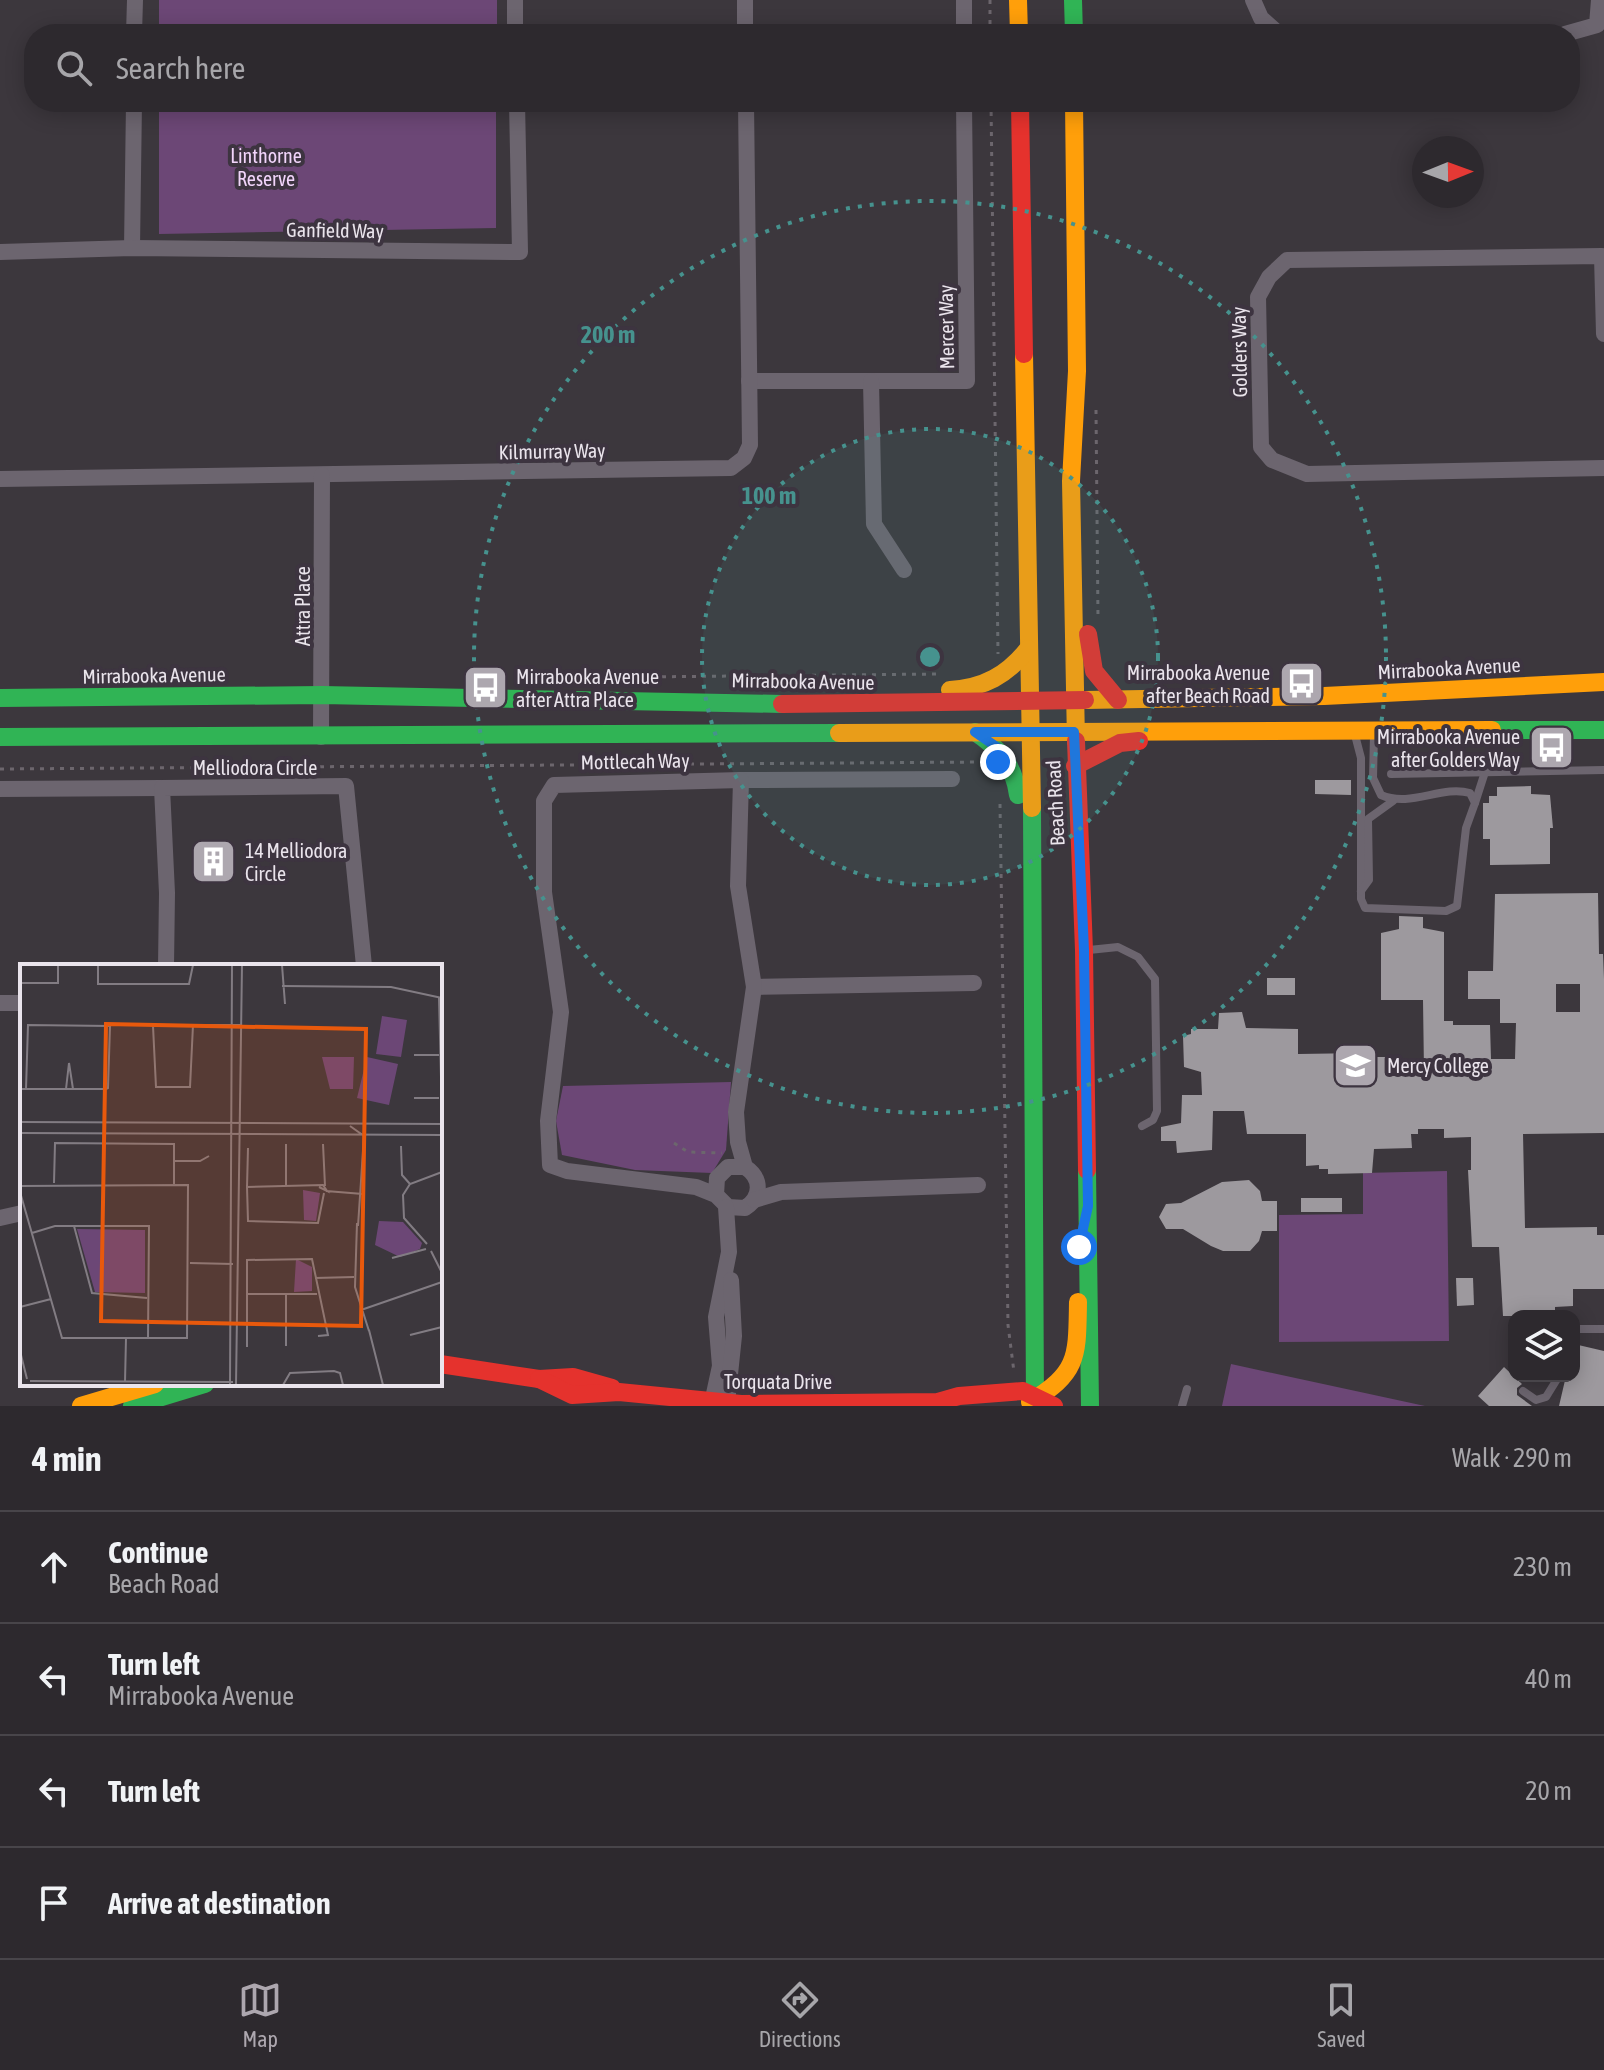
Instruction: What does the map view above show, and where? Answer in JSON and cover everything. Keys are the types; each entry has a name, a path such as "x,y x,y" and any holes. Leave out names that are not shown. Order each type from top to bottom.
{"main road":[{"path":"1018,0 1019,24"},
{"path":"1073,0 1074,24"},
{"name":"Beach Road","path":"1020,112 1033,893 1032,1403"},
{"name":"Beach Road","path":"1074,112 1077,371 1073,515 1074,732 1084,950 1090,1406"},
{"path":"1073,515 1086,556 1089,662 1098,682 1118,700"},
{"path":"842,705 874,692 974,690 1011,670 1028,649"},
{"name":"Mirrabooka Avenue","path":"0,698 322,695 842,705 1324,696 1604,682"},
{"path":"0,737 1604,730"},
{"path":"975,732 1007,758 1018,782 1022,851 1033,893"},
{"path":"1075,766 1128,741 1234,741 1313,733"},
{"path":"1032,1403 1055,1389 1071,1363 1077,1343 1079,1247 1088,1218"},
{"name":"Torquata Drive","path":"442,1364 539,1379 573,1377 606,1384 619,1392 720,1403 944,1404 959,1396 1023,1391 1032,1403 1054,1406"},
{"path":"90,1405 149,1386"},
{"path":"132,1406 198,1386"}],"street":[{"path":"134,24 135,0"},
{"path":"515,0 515,24"},
{"path":"745,0 745,24"},
{"path":"964,0 964,24"},
{"path":"1253,0 1261,18 1268,24"},
{"path":"1580,30 1597,25 1599,0"},
{"path":"132,248 134,112"},
{"name":"Ganfield Way","path":"0,252 132,248 520,252 517,112"},
{"name":"Kilmurray Way","path":"0,479 731,468 744,458 750,445 746,112"},
{"name":"Mercer Way","path":"749,381 967,381 964,112"},
{"name":"Golders Way","path":"1604,334 1602,256 1287,260 1269,277 1258,297 1261,447 1272,460 1307,474 1604,468"},
{"path":"871,381 874,524 896,564 904,570"},
{"name":"Attra Place","path":"321,737 322,475"},
{"path":"720,1403 716,1317 729,1252 736,1112 754,987 738,886 741,780 952,779"},
{"name":"Mottlecah Way","path":"741,780 567,782 554,785 544,801 544,892 561,1012 548,1121 550,1165 567,1171 696,1187 733,1173 750,1204 781,1192 874,1186 978,1185"},
{"name":"Melliodora Circle","path":"162,788 346,786 364,964"},
{"path":"0,789 162,788 167,893 166,964"},
{"path":"754,987 974,983"},
{"path":"733,1173 781,1192"},
{"path":"720,1403 734,1336 731,1281 750,1204 733,1173"},
{"path":"0,1218 20,1213"}],"lane":[{"path":"1364,733 1373,778 1381,795 1393,801"},
{"path":"1364,733 1361,758 1361,892 1365,908 1377,911 1446,911 1457,906 1465,835 1485,772"},
{"path":"1391,774 1604,770"},
{"path":"1361,892 1369,880 1368,819 1393,801 1458,790 1470,793 1475,803"},
{"path":"1084,950 1118,947 1138,957 1155,979 1157,1111 1153,1120 1142,1126"},
{"path":"1580,1329 1604,1329"},
{"path":"1523,1391 1536,1400 1546,1397 1555,1382"},
{"path":"1182,1406 1187,1389"}],"path":[{"path":"990,0 990,24"},
{"path":"991,112 997,653 1011,670"},
{"path":"0,769 983,762"},
{"path":"999,795 1008,1325 1014,1374"},
{"path":"674,1143 733,1173"}],"green space":[{"path":"159,0 497,0 497,24 159,24"},
{"name":"Linthorne Reserve","path":"159,112 496,112 496,228 159,234"},
{"path":"731,1082 726,1150 712,1173 635,1170 562,1155 556,1121 563,1086"},
{"path":"1447,1171 1449,1341 1279,1342 1279,1215 1363,1214 1363,1173"},
{"path":"1231,1364 1425,1406 1222,1406"}],"building":[{"path":"1315,780 1351,780 1351,795 1315,794"},
{"path":"1531,786 1531,794 1550,795 1553,828 1550,828 1550,864 1490,865 1490,839 1483,839 1483,803 1489,803 1489,796 1497,796 1497,787"},
{"name":"14 Melliodora Circle","path":"225,852 226,882 206,882 203,853"},
{"path":"1598,893 1599,954 1603,954 1604,979 1604,1133 1523,1134 1525,1228 1597,1227 1597,1235 1604,1235 1604,1289 1573,1289 1573,1306 1555,1307 1555,1310 1508,1310 1508,1316 1503,1316 1499,1247 1472,1247 1468,1170 1471,1170 1471,1137 1444,1138 1444,1129 1418,1129 1418,1134 1411,1134 1412,1148 1374,1149 1372,1173 1328,1174 1328,1169 1319,1169 1319,1165 1306,1166 1306,1134 1247,1134 1244,1111 1213,1111 1212,1150 1177,1153 1176,1141 1161,1141 1161,1127 1181,1123 1182,1095 1202,1095 1201,1072 1184,1067 1183,1036 1191,1034 1191,1029 1218,1029 1219,1013 1242,1012 1246,1028 1298,1029 1298,1054 1363,1053 1363,1057 1394,1057 1394,1071 1424,1071 1423,1000 1381,1000 1381,933 1399,929 1399,916 1423,917 1423,928 1444,932 1444,1021 1453,1021 1453,1025 1490,1025 1491,1059 1515,1059 1516,1023 1500,1023 1500,999 1468,999 1468,971 1493,971 1495,894","holes":["1556,984 1580,984 1580,1012 1556,1012"]},
{"path":"1267,978 1295,978 1295,995 1267,995"},
{"path":"1249,1180 1260,1191 1262,1201 1277,1201 1277,1231 1262,1231 1259,1241 1250,1251 1223,1251 1183,1229 1166,1229 1159,1217 1166,1204 1181,1203 1222,1182"},
{"path":"1301,1198 1342,1198 1342,1212 1301,1212"},
{"path":"1456,1278 1473,1278 1474,1305 1457,1306"},
{"path":"1580,1345 1604,1351 1604,1406 1559,1406 1565,1382 1580,1382"},
{"path":"1504,1367 1508,1371 1508,1382 1522,1384 1517,1388 1517,1395 1532,1406 1489,1406 1478,1396"}],"traffic: fast":[{"path":"1073,0 1074,24"},
{"path":"0,698 322,695 782,704"},
{"path":"1492,730 1604,730"},
{"path":"975,732 1004,758 1013,775 1018,795"},
{"path":"0,737 839,733"},
{"path":"1032,808 1035,1406"},
{"path":"1087,1170 1090,1406"},
{"path":"132,1406 198,1386"}],"traffic: slow":[{"path":"1018,0 1019,24"},
{"path":"1074,112 1077,371 1071,481 1076,741"},
{"path":"1024,354 1032,808"},
{"path":"950,690 974,686 994,678 1012,666 1028,649"},
{"path":"1085,700 1324,696 1604,682"},
{"path":"839,733 1492,730"},
{"path":"1030,1402 1058,1381 1072,1361 1077,1337 1078,1302"},
{"path":"81,1406 148,1386"}],"traffic: jam":[{"path":"1020,112 1024,354"},
{"path":"1088,634 1094,671 1118,700"},
{"path":"782,704 1085,700"},
{"path":"1076,741 1084,950 1087,1170"},
{"path":"1075,766 1120,743 1139,741"},
{"path":"442,1364 539,1379 573,1377 612,1388"},
{"path":"539,1379 572,1395 619,1392 741,1404 938,1402 959,1396 1023,1391 1054,1406"}],"place":[{"name":"Mirrabooka Avenue after Beach Road","path":"1301,684"},
{"name":"Mirrabooka Avenue after Attra Place","path":"485,687"},
{"name":"Mirrabooka Avenue after Golders Way","path":"1551,747"},
{"name":"14 Melliodora Circle","path":"214,862"},
{"name":"Mercy College","path":"1356,1065"}],"route":[{"path":"998,762 1001,750 975,732 1074,732 1084,950 1088,1206 1088,1218 1079,1247"}]}
